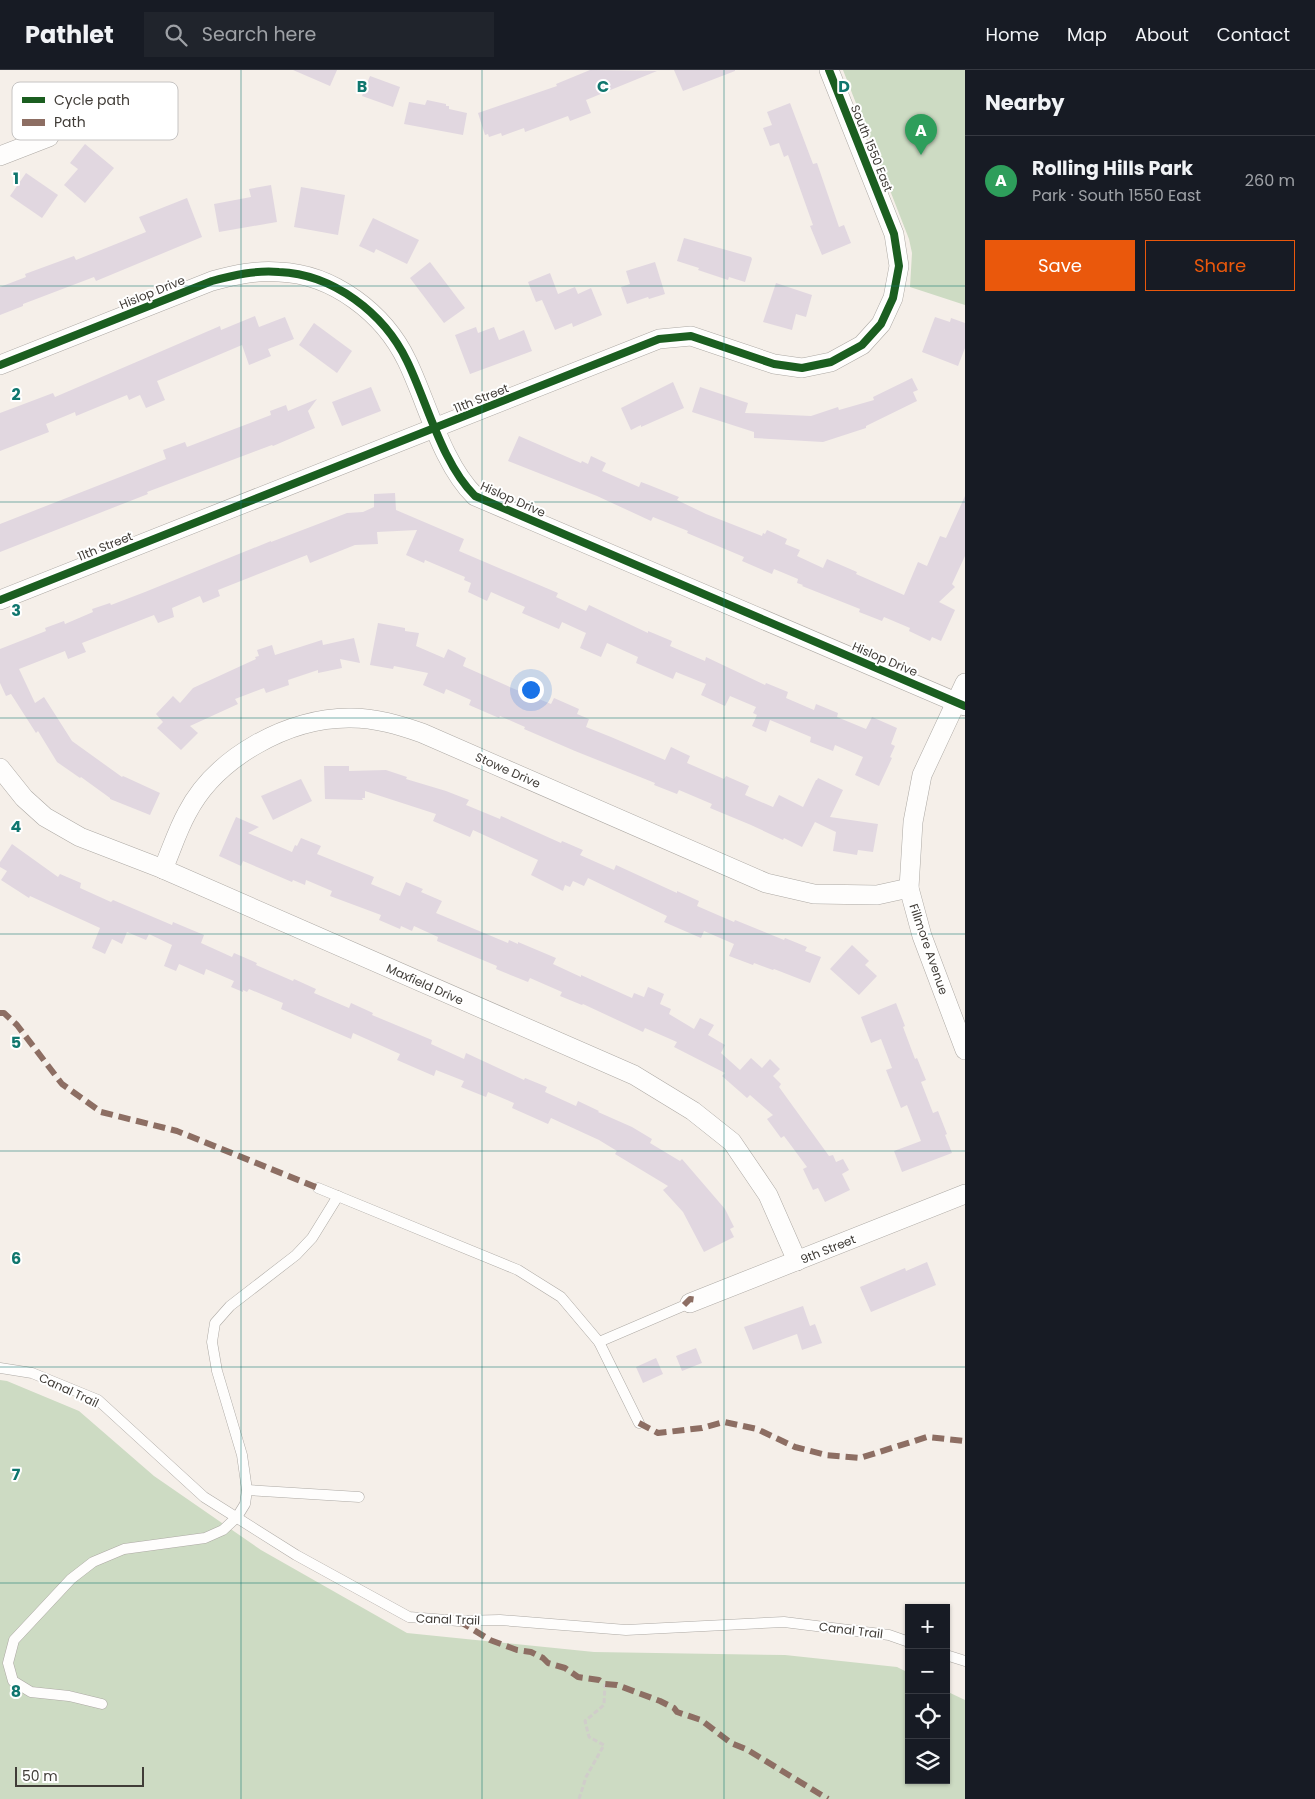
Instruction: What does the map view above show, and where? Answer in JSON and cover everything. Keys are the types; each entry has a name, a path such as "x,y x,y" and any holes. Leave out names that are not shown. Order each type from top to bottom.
{"street":[{"name":"South 1550 East","path":"829,70 894,234"},
{"path":"0,156 41,140"},
{"name":"11th Street","path":"0,600 659,339 691,336 774,364 793,367 802,368 831,362 862,345 881,324 893,298 899,266 894,234"},
{"name":"Hislop Drive","path":"0,364 212,281 237,274 280,272 302,275 341,291 382,322 406,360 452,466 463,484 475,496 961,705"},
{"name":"Fillmore Avenue","path":"965,683 961,705 922,774 913,822 909,888 922,936 965,1050"},
{"name":"Stowe Drive","path":"163,869 187,812 199,794 228,764 263,740 278,733 304,724 351,718 395,723 422,732 766,883 814,894 877,895 909,888"},
{"name":"Maxfield Drive","path":"0,768 24,798 45,817 80,837 163,869 634,1075 693,1111 732,1142 768,1195 797,1261"},
{"name":"9th Street","path":"690,1303 965,1194"}],"lane":[{"path":"318,1188 518,1270 561,1297 599,1342 639,1423"},
{"path":"102,1704 69,1696 31,1692 13,1682 8,1663 14,1640 71,1579 93,1562 124,1549 204,1538 223,1530 237,1517 246,1504 247,1490 242,1455 217,1371 212,1342 215,1323 230,1306 296,1255 312,1238 338,1196"},
{"path":"599,1342 690,1303"},
{"name":"Canal Trail","path":"0,1368 32,1373 98,1400 204,1497 296,1556 409,1618 459,1621 500,1620 626,1630 784,1622 889,1635 905,1641"},
{"path":"247,1490 359,1497"},
{"path":"950,1656 965,1661"}],"path":[{"path":"579,1799 586,1777 604,1745 589,1737 585,1721 604,1705 605,1684"}],"green space":[{"path":"843,70 965,70 965,305 910,287 912,253 909,239"},
{"path":"0,1380 7,1381 79,1411 154,1476 261,1550 407,1633 594,1652 785,1655 897,1667 905,1671 905,1784 950,1784 950,1693 965,1700 965,1799 0,1799"}],"building":[{"path":"293,70 337,70 330,86"},
{"path":"590,70 657,71 586,100 591,113 570,121 568,116 525,132 524,128 502,136 501,133 489,137 488,134 485,135 478,113 557,86 556,84"},
{"path":"674,70 735,70 735,71 683,91"},
{"path":"370,76 400,87 393,107 362,96"},
{"path":"427,100 446,104 446,106 449,106 449,109 467,113 463,135 404,124 409,102 425,105"},
{"path":"790,103 813,164 817,163 839,227 844,225 851,243 822,255 810,226 813,225 788,155 784,157 779,143 770,146 763,128 772,125 767,112"},
{"path":"85,144 114,168 85,203 64,185 78,169 70,163"},
{"path":"26,173 58,195 42,218 10,196"},
{"path":"271,185 277,222 219,232 214,204 251,197 249,189"},
{"path":"301,187 345,195 338,235 294,227"},
{"path":"187,198 202,237 96,281 94,277 23,304 23,306 0,315 0,287 26,277 25,274 74,256 76,260 146,232 139,217"},
{"path":"373,218 419,240 407,264 376,249 374,253 359,246"},
{"path":"684,238 751,257 745,282 729,277 728,280 677,261"},
{"path":"430,262 465,308 444,323 410,278"},
{"path":"655,262 665,294 627,304 621,287 630,284 626,271"},
{"path":"550,273 558,294 575,287 578,294 591,288 602,315 573,327 572,323 555,330 542,300 536,302 528,282"},
{"path":"776,283 812,295 806,317 796,314 792,330 763,322"},
{"path":"255,316 259,327 285,317 294,339 268,349 271,356 249,365 242,345 157,381 165,400 146,408 140,395 129,400 127,395 76,416 75,412 46,424 49,432 0,451 0,413 53,393 55,397 220,326 221,330"},
{"path":"935,317 950,322 951,318 965,323 965,348 958,366 922,352"},
{"path":"314,323 352,351 337,373 299,345"},
{"path":"476,327 478,333 494,327 499,340 524,330 532,351 470,374 455,335"},
{"path":"912,378 918,390 913,392 917,401 866,426 866,428 823,442 754,438 754,432 692,412 700,387 748,403 745,413 811,416 838,407 839,410 874,400 873,397"},
{"path":"673,382 684,408 631,430 621,408"},
{"path":"371,387 381,411 342,426 332,402"},
{"path":"317,399 308,411 315,428 273,446 147,492 148,494 0,552 0,524 166,459 163,450 185,442 187,447 271,415 270,411 286,405 288,411"},
{"path":"519,436 581,463 582,461 588,464 591,456 606,463 602,471 639,487 641,482 679,497 677,500 706,514 762,536 767,530 787,539 785,544 800,550 797,556 823,568 827,559 904,595 918,562 927,566 940,536 946,538 965,496 965,556 952,584 955,587 939,602 955,610 941,641 932,637 930,641 909,631 910,628 884,617 882,621 859,612 860,609 802,586 797,583 798,579 774,569 772,574 742,561 744,557 687,533 688,531 653,517 651,521 597,496 508,461"},
{"path":"395,493 396,510 464,539 459,551 558,593 556,597 586,611 589,605 648,633 648,631 672,641 670,646 705,661 706,657 765,685 766,683 788,692 786,698 814,710 816,704 838,713 837,717 866,729 872,717 897,728 891,744 895,746 890,757 892,758 879,786 855,775 863,757 835,745 833,751 810,742 811,737 770,720 766,732 752,726 757,715 753,713 756,707 730,696 725,706 701,695 706,684 676,672 673,679 636,663 638,657 607,643 601,657 580,648 586,633 562,622 559,629 522,613 525,607 491,592 487,601 468,592 471,583 464,580 465,577 425,560 424,563 406,555 417,530 377,532 378,544 355,545 310,563 307,555 218,590 220,596 203,603 200,596 172,608 174,617 158,623 154,615 82,643 86,652 68,659 65,651 19,669 35,703 44,697 72,741 122,777 160,793 150,815 110,799 57,762 38,731 36,733 11,694 6,696 0,683 0,649 46,631 45,628 64,621 65,624 93,612 92,609 110,603 111,605 271,541 347,513 363,512 374,507 374,494"},
{"path":"378,623 405,628 405,631 419,633 416,646 444,658 448,649 466,658 463,666 512,688 551,704 554,698 579,709 577,714 589,719 586,727 665,760 671,747 690,756 687,763 724,779 726,776 749,786 745,795 773,807 779,795 803,807 818,778 843,790 830,817 878,824 873,852 858,850 857,855 833,851 836,832 815,822 802,847 784,838 783,840 710,808 712,804 679,790 677,794 654,785 655,783 524,729 525,727 500,716 499,718 469,705 471,700 446,689 444,694 423,685 428,673 394,666 393,669 370,665"},
{"path":"354,638 360,663 340,659 342,668 318,673 318,670 288,680 289,685 266,693 264,688 235,699 238,704 190,726 198,733 181,750 157,728 163,722 156,714 173,696 180,703 193,688 256,659 255,657 259,656 257,650 272,645 275,655 322,640 323,645"},
{"path":"324,766 349,766 349,771 386,770 407,777 406,779 446,791 469,800 466,805 500,819 501,816 561,843 562,841 583,850 580,855 614,870 616,865 699,901 697,906 734,922 735,920 784,940 785,938 807,947 805,951 821,957 810,983 774,969 754,963 753,965 729,956 734,944 704,931 701,938 664,922 667,916 588,878 584,886 573,881 570,887 565,885 563,891 531,875 538,860 473,830 470,837 433,821 436,814 365,791 365,798 362,798 363,800 325,799"},
{"path":"301,779 312,801 273,820 261,796"},
{"path":"236,817 259,827 248,833 292,852 301,838 321,846 317,854 374,877 371,884 400,896 406,882 423,889 421,892 442,901 436,913 508,943 509,940 518,944 518,942 556,958 553,964 581,977 581,975 632,998 634,993 644,997 648,987 664,994 660,1004 671,1009 669,1014 694,1029 700,1018 714,1025 708,1035 725,1045 721,1053 740,1070 751,1058 762,1068 770,1059 780,1069 773,1076 781,1084 779,1087 829,1156 833,1155 836,1162 843,1159 849,1170 842,1174 850,1190 825,1202 818,1188 813,1190 803,1169 807,1167 784,1136 781,1138 767,1119 773,1115 750,1095 747,1098 722,1076 725,1073 674,1047 677,1042 645,1028 643,1032 583,1004 560,996 562,992 530,978 528,982 496,969 497,966 437,941 438,937 414,926 412,931 401,926 400,929 379,920 381,915 330,896 332,891 306,880 305,885 293,880 292,882 243,861 241,866 219,856"},
{"path":"12,844 58,877 60,874 81,883 80,888 111,902 113,900 172,925 173,922 204,935 201,943 232,957 234,953 257,963 256,965 316,989 314,993 349,1008 351,1003 373,1013 372,1015 432,1040 431,1044 464,1059 466,1053 524,1080 525,1078 547,1087 545,1092 576,1106 578,1101 632,1127 652,1139 650,1143 680,1161 682,1159 725,1209 734,1227 730,1229 734,1237 704,1252 683,1212 663,1190 668,1186 615,1154 617,1151 599,1140 551,1118 548,1124 512,1108 514,1103 488,1092 486,1097 461,1087 464,1081 436,1070 434,1076 397,1060 400,1054 353,1033 351,1039 281,1009 283,1003 249,989 247,992 243,990 243,992 231,987 234,981 206,969 204,975 179,964 176,971 164,966 172,945 149,934 146,940 127,932 122,944 112,939 105,954 92,948 100,928 30,896 29,898 1,880 7,871 0,867 0,862"},
{"path":"852,945 869,961 865,965 877,976 859,995 830,969"},
{"path":"896,1003 915,1059 917,1058 926,1080 921,1082 933,1113 938,1111 952,1153 902,1172 894,1151 921,1141 907,1105 901,1108 886,1070 892,1068 881,1039 871,1043 861,1017"},
{"path":"927,1262 936,1285 871,1312 860,1287 905,1268 906,1271"},
{"path":"803,1306 810,1326 815,1324 822,1343 802,1350 797,1334 753,1350 744,1327"},
{"path":"696,1348 702,1363 682,1371 676,1356"},
{"path":"656,1358 663,1374 643,1383 636,1367"}],"marked path":[{"path":"0,1013 4,1013 17,1025 62,1084 101,1112 177,1131 318,1188"},
{"path":"684,1305 690,1299 697,1300"},
{"path":"639,1423 658,1433 702,1428 724,1422 757,1429 795,1447 826,1455 860,1458 927,1437 965,1441"},
{"path":"459,1621 490,1640 517,1650 531,1652 548,1663 565,1668 578,1677 617,1685 660,1701 674,1708 677,1712 701,1720 731,1743 746,1749 828,1799"}],"cycle path":[{"path":"0,600 659,339 691,336 774,364 802,368 831,362 862,345 881,324 893,298 899,266 894,234 829,70"},
{"path":"0,365 212,281 245,273 262,272 299,274 319,280 355,299 371,312 397,343 407,361 444,450 463,483 475,496 965,706"}],"place":[{"name":"Rolling Hills Park","path":"921,155"}]}
